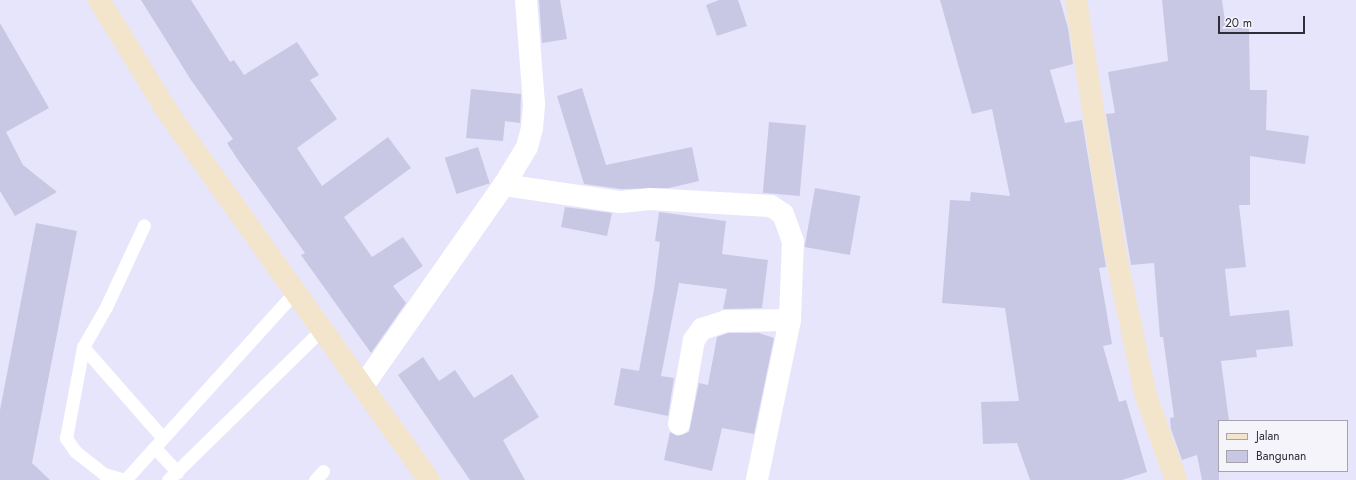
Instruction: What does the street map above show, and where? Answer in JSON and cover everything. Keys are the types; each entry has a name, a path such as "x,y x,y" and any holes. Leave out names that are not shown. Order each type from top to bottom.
{"street":[{"path":"99,0 171,117 429,480"},
{"path":"362,386 504,185 527,147 532,128 534,104 526,0"},
{"path":"1076,0 1114,246 1146,396 1176,480"},
{"path":"504,185 620,202 649,199 771,206 783,214 793,241 790,320 757,480"},
{"path":"679,424 694,340 702,329 726,322 790,320"}],"lane":[{"path":"144,225 106,306 83,348 66,438 75,451 104,474 125,480 296,291"},
{"path":"83,348 159,443 172,476 322,329"}],"building":[{"path":"141,0 191,0 230,62 234,60 244,75 297,42 319,75 310,80 337,119 297,148 322,186 388,137 411,168 344,217 372,257 403,237 423,266 393,286 406,303 371,353 301,255 305,253 238,160 227,143 233,139 191,80"},
{"path":"539,0 560,0 567,39 542,43"},
{"path":"719,0 738,0 747,26 717,36 706,5"},
{"path":"940,0 1060,0 1068,28 1073,64 1050,70 1065,123 1082,120 1106,267 1099,268 1112,344 1103,346 1119,402 1126,400 1147,472 1122,480 1030,480 1017,443 983,444 981,402 1019,401 1005,308 942,303 950,200 970,201 971,192 1010,196 992,109 972,114"},
{"path":"1162,0 1222,0 1226,28 1249,28 1250,90 1267,90 1266,130 1309,136 1305,164 1250,156 1250,205 1239,205 1246,267 1225,269 1230,316 1289,310 1293,346 1256,350 1257,357 1221,361 1229,420 1218,420 1219,480 1202,480 1197,455 1182,460 1171,429 1170,418 1174,417 1163,337 1160,337 1154,263 1131,265 1106,114 1115,113 1108,72 1168,61"},
{"path":"0,23 49,108 6,132 23,165 57,192 15,216 0,191"},
{"path":"582,88 606,165 692,147 699,181 669,188 621,189 584,184 557,96"},
{"path":"471,89 521,94 520,123 505,121 503,141 466,138"},
{"path":"769,122 806,125 800,196 763,193"},
{"path":"478,147 490,183 456,194 445,158"},
{"path":"815,188 860,196 850,255 805,247"},
{"path":"565,207 612,213 607,236 561,227"},
{"path":"659,212 726,221 722,254 768,260 762,308 723,309 727,289 679,283 661,376 674,378 668,416 614,405 621,368 639,371 654,290 660,242 655,241"},
{"path":"36,223 77,231 32,463 50,480 0,480 0,410"},
{"path":"728,333 759,333 774,338 754,434 722,428 712,471 664,460 670,432 677,436 689,432 699,383 708,385 717,337"},
{"path":"423,357 439,381 455,370 474,398 512,374 539,417 503,440 525,480 470,480 398,375"}]}
